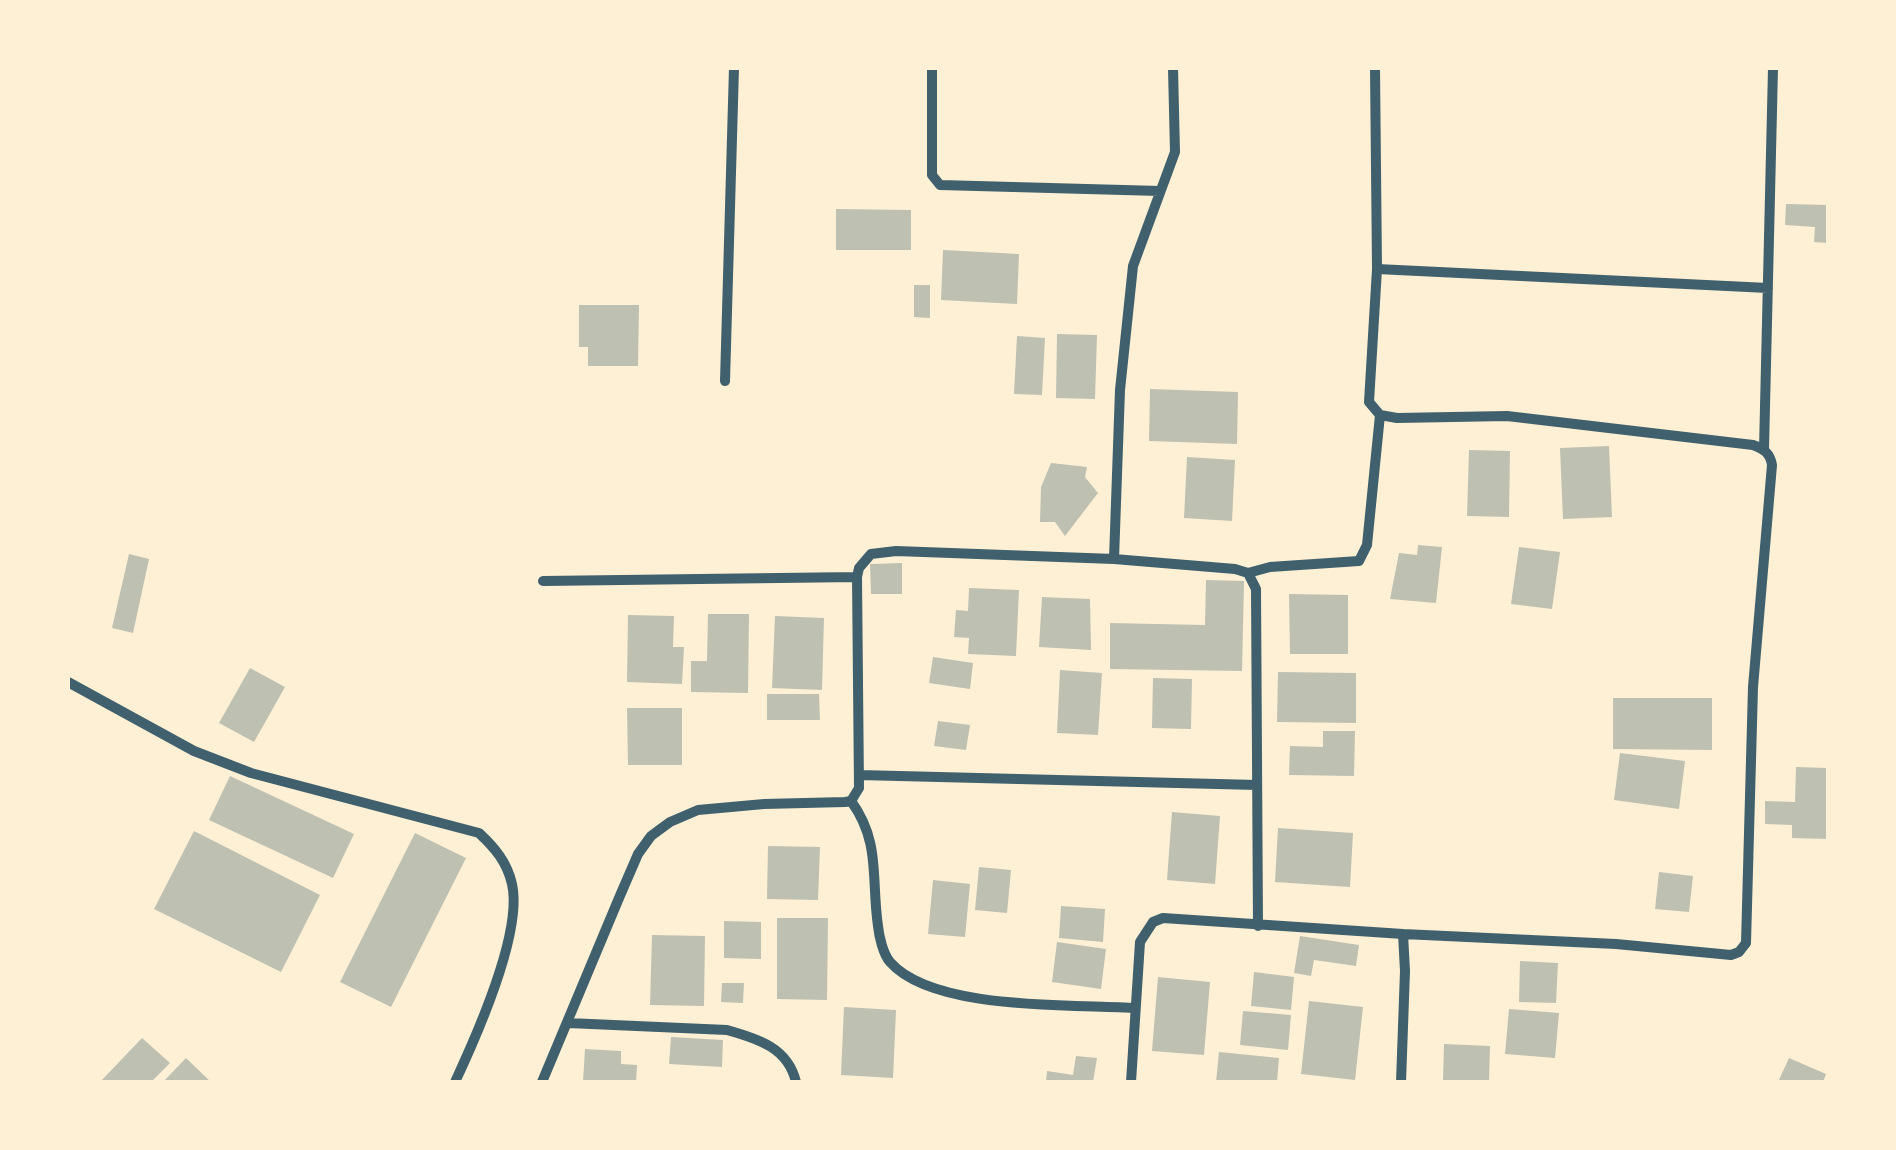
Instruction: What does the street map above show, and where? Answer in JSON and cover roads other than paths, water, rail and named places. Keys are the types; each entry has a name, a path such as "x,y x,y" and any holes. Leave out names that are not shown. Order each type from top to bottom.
{"street":[{"path":"725,382 734,68"},
{"path":"932,68 932,174 940,185 1160,191"},
{"path":"1114,559 1120,390 1133,266 1175,152 1173,68"},
{"path":"1375,68 1376,269 1369,402 1380,415 1507,416 1764,449"},
{"path":"1131,1082 1140,942 1152,922 1163,918 1616,944 1731,955 1746,943 1752,687 1772,466 1764,449 1773,68"},
{"path":"1376,269 1768,288"},
{"path":"1248,574 1270,567 1359,562 1367,546 1380,415"},
{"path":"851,801 859,788 856,576 871,554 896,551 1114,559 1236,569 1248,574 1256,589 1258,926"},
{"path":"543,581 856,576"},
{"path":"68,682 194,751 251,774 479,833 501,855 513,886 512,921 500,966 455,1082"},
{"path":"859,776 1256,784"},
{"path":"851,801 866,822 874,858 878,928 888,960 912,980 965,998 1135,1008"},
{"path":"542,1082 638,854 660,829 698,810 851,801"},
{"path":"1401,1082 1403,934"},
{"path":"568,1022 728,1030 777,1051 792,1066 796,1082"}]}
